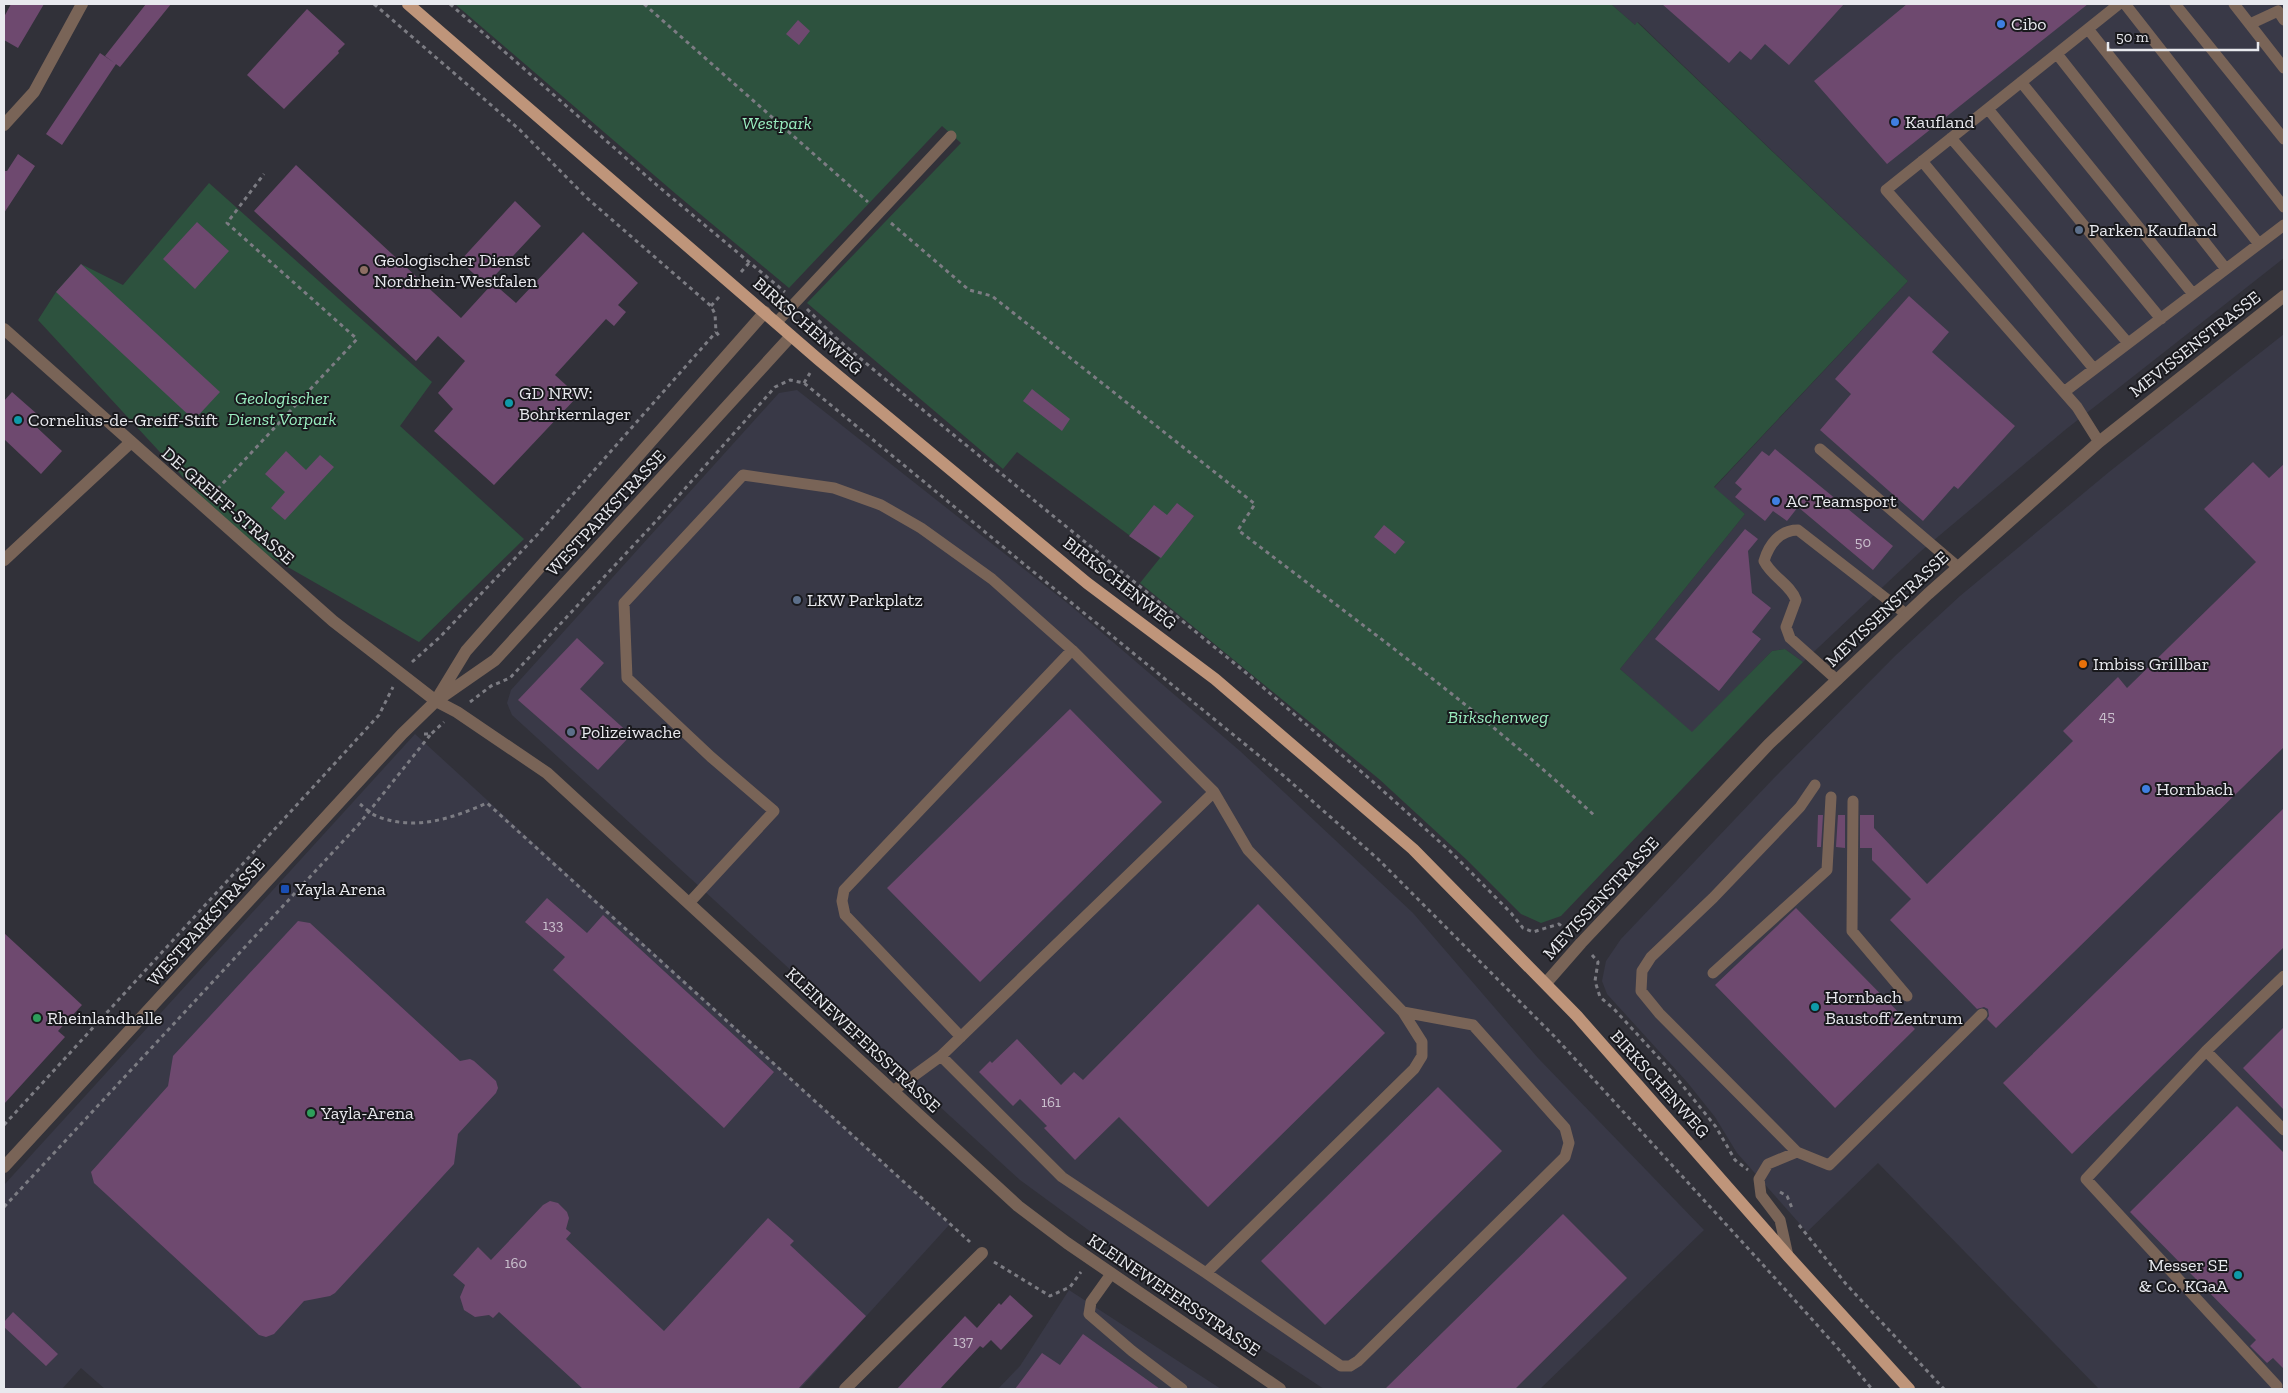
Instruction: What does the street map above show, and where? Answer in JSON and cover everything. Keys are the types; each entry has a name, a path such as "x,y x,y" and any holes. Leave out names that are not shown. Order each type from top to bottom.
{"main road":[{"name":"BIRKSCHENWEG","path":"408,4 791,336 1087,583 1215,679 1413,849 1546,983 1788,1256 1909,1389"}],"street":[{"path":"4,125 34,92 82,4"},
{"name":"MEVISSENSTRASSE","path":"1546,983 1581,942 1769,744 1906,614 2099,442 2284,296"},
{"name":"WESTPARKSTRASSE","path":"436,701 466,651 731,348 765,312"},
{"name":"DE-GREIFF-STRASSE","path":"4,329 130,443 333,621 436,701"},
{"name":"WESTPARKSTRASSE","path":"4,1168 402,734 436,701 495,660 791,336"},
{"path":"4,560 130,443"},
{"name":"KLEINEWEFERSSTRASSE","path":"436,701 457,712 547,773 1018,1206 1111,1274 1280,1389"},
{"path":"845,1389 982,1253"}],"lane":[{"path":"2099,442 2077,407 1886,190 2119,4"},
{"path":"2125,4 2284,207"},
{"path":"2175,4 2284,139"},
{"path":"2234,4 2284,68"},
{"path":"2250,24 2278,11 2284,20"},
{"path":"2088,29 2259,244"},
{"path":"2057,54 2226,269"},
{"path":"2021,82 2193,294"},
{"path":"1988,109 2161,318"},
{"path":"777,322 951,136"},
{"path":"1951,138 2128,343"},
{"path":"1922,161 2094,369"},
{"path":"2064,392 2284,224"},
{"path":"1820,449 1958,567"},
{"path":"689,903 774,811 711,757 627,678 624,603 742,475 834,488 881,505 921,528 992,579 1072,650 1214,792 1248,850 1403,1012 1422,1042 1422,1056 1414,1069 1206,1273"},
{"path":"1837,680 1790,638 1786,627 1796,600 1792,590 1768,569 1764,561 1766,551 1780,534 1791,530 1798,530 1906,614"},
{"path":"961,1037 846,915 842,901 844,890 1072,650"},
{"path":"1815,785 1793,814 1713,898 1651,957 1642,971 1641,991 1659,1013 1797,1152 1828,1166 1982,1014"},
{"path":"893,1091 941,1056 1214,792"},
{"path":"1713,973 1827,870 1831,797"},
{"path":"1852,801 1852,932 1907,996"},
{"path":"2281,1384 2086,1179 2206,1051 2284,976"},
{"path":"941,1056 1062,1177 1341,1366 1350,1366 1358,1361 1564,1157 1568,1143 1565,1128 1474,1025 1403,1012"},
{"path":"2206,1051 2284,1130"},
{"path":"1788,1256 1780,1220 1761,1195 1759,1180 1768,1164 1797,1152"},
{"path":"1111,1274 1091,1302 1089,1314 1132,1351 1182,1389"}],"path":[{"path":"374,4 520,130 587,198 711,306 715,314 716,332 731,348"},
{"path":"450,4 666,193 812,313 836,338"},
{"path":"644,4 969,290 992,296 1255,504 1238,530 1539,764 1595,816"},
{"path":"202,506 357,339 228,223 264,174"},
{"path":"4,1125 379,715 400,674 440,637 537,535 716,332"},
{"path":"758,374 775,387"},
{"path":"4,1208 369,811 431,734 491,686 510,678 658,519 775,387 790,380 804,383 1284,776 1378,859 1555,1037 1829,1338 1872,1389"},
{"path":"402,734 431,734"},
{"path":"347,795 378,817 415,825 459,815 487,803 998,1266 1050,1296 1070,1287 1091,1260"}],"shaded area":[{"path":"1611,4 2284,4 2284,258 2065,430 1921,551 1803,662 1785,649 1772,651 1692,733 1620,669 1745,514 1714,488 1908,281 1638,22 1635,25"},
{"path":"2284,334 2284,1389 2099,1389 1878,1163 1807,1232 1737,1153 1715,1117 1687,1082 1607,994 1602,981 1606,961 1621,939 1774,778 1896,655 1960,596 2109,472"},
{"path":"797,390 1071,606 1240,751 1413,913 1538,1058 1704,1230 1540,1389 1324,1389 1147,1273 1020,1180 512,715 507,703 511,690 779,393"},
{"path":"415,734 950,1224 800,1389 105,1389 81,1368 62,1389 4,1389 4,1185"},
{"path":"1069,1290 1221,1389 998,1389 1020,1366"}],"green space":[{"path":"455,4 1611,4 1635,25 1637,22 1908,281 1714,487 1745,514 1620,669 1692,732 1772,651 1785,649 1803,662 1561,916 1541,923 1521,914 1467,860 1379,779 1140,583 1160,558 1017,452 1003,469 807,303 961,143 942,126 789,288 676,194"},
{"name":"Geologischer Dienst Vorpark","path":"209,183 432,382 400,426 524,539 419,642 242,541 38,320 56,292 81,264 123,285"}],"building":[{"path":"11,4 44,4 18,48 4,40 4,17"},
{"path":"146,4 171,4 120,67 105,56"},
{"path":"1662,4 1844,4 1789,65 1765,44 1751,60 1740,51 1729,63"},
{"name":"Kaufland","path":"1907,4 2088,4 1887,164 1814,81"},
{"path":"307,9 345,44 338,51 339,53 284,109 247,75"},
{"path":"798,20 810,31 799,45 786,34"},
{"path":"100,53 116,64 62,145 46,134"},
{"path":"18,154 35,166 4,213 4,171 7,171"},
{"path":"296,165 461,318 493,283 516,303 583,232 638,283 618,305 626,312 614,326 606,319 555,375 578,396 494,485 434,431 453,409 438,393 465,361 438,336 416,361 254,211"},
{"path":"515,201 541,226 486,285 460,261"},
{"path":"197,222 229,251 195,289 163,259"},
{"path":"81,264 220,392 194,420 56,292"},
{"path":"1909,296 1949,332 1932,352 2015,426 1958,489 1954,486 1923,521 1820,430 1851,394 1835,379"},
{"path":"1032,389 1070,419 1062,431 1023,401"},
{"path":"12,392 37,414 30,421 62,451 41,474 4,439 4,401"},
{"path":"1775,449 1893,546 1873,570 1798,507 1787,521 1773,511 1765,521 1735,497 1742,489 1735,483 1762,451 1769,456"},
{"path":"286,451 306,470 320,455 334,467 285,520 271,508 285,492 265,474"},
{"path":"2253,462 2269,478 2284,464 2284,747 1996,1028 1987,1019 1989,1016 1988,1009 1984,1007 1977,1009 1890,920 1911,899 1872,860 1872,848 1860,848 1860,815 1874,815 1874,828 1927,884 2073,741 2063,731 2118,677 2127,688 2256,562 2204,509"},
{"path":"1177,503 1194,516 1161,558 1129,536 1154,505 1167,515"},
{"path":"1384,525 1405,542 1395,554 1374,537"},
{"path":"1745,529 1758,539 1748,551 1752,593 1771,608 1752,632 1761,639 1719,691 1655,639"},
{"path":"577,638 604,663 580,689 631,735 598,770 518,700"},
{"path":"1070,709 1162,802 980,982 887,888"},
{"path":"2284,808 2284,947 2072,1154 2003,1083"},
{"path":"1818,815 1823,815 1821,847 1817,847"},
{"path":"1838,815 1845,815 1845,848 1836,847"},
{"path":"547,898 587,933 603,915 774,1072 724,1128 553,970 565,957 525,922"},
{"path":"1258,904 1385,1033 1208,1207 1119,1117 1075,1160 1044,1128 1047,1126 1020,1099 1013,1106 979,1072 990,1061 992,1063 1017,1039 1061,1085 1074,1072 1083,1080"},
{"name":"Hornbach Baustoff Zentrum","path":"1796,908 1915,1029 1835,1108 1715,985"},
{"name":"Yayla-Arena","path":"298,921 310,923 460,1061 470,1059 474,1061 496,1081 498,1088 496,1093 458,1134 454,1164 335,1293 330,1296 304,1301 274,1334 266,1337 259,1335 94,1183 91,1172 168,1086 173,1056"},
{"name":"Rheinlandhalle","path":"4,933 82,1005 58,1031 65,1037 4,1104"},
{"path":"2284,1027 2284,1110 2243,1068"},
{"path":"1438,1087 1502,1151 1325,1325 1261,1261"},
{"name":"Messer SE & Co. KGaA","path":"2237,1106 2284,1153 2284,1369 2273,1358 2267,1363 2250,1346 2256,1340 2130,1212"},
{"path":"550,1201 558,1203 567,1212 569,1218 566,1229 571,1233 566,1239 664,1331 768,1218 794,1241 790,1245 866,1316 798,1389 583,1389 499,1312 493,1318 489,1315 475,1317 464,1310 460,1297 465,1285 453,1275 478,1247 491,1260 543,1205"},
{"path":"1563,1214 1627,1278 1515,1389 1385,1389"},
{"path":"1010,1295 1033,1316 1001,1350 991,1340 983,1348 980,1346 940,1389 897,1389 965,1316 977,1328 999,1303 1001,1305"},
{"path":"13,1312 58,1354 46,1366 4,1327 4,1322"},
{"path":"1083,1334 1160,1389 1015,1389 1042,1353 1060,1365"}],"place":[{"name":"Cibo","path":"2001,24"},
{"name":"Kaufland","path":"1895,122"},
{"name":"Parken Kaufland","path":"2079,230"},
{"name":"Geologischer Dienst Nordrhein-Westfalen","path":"364,270"},
{"name":"GD NRW: Bohrkernlager","path":"509,403"},
{"name":"Cornelius-de-Greiff-Stift","path":"18,420"},
{"name":"AC Teamsport","path":"1776,501"},
{"name":"LKW Parkplatz","path":"797,600"},
{"name":"Imbiss Grillbar","path":"2083,664"},
{"name":"Polizeiwache","path":"571,732"},
{"name":"Hornbach","path":"2146,789"},
{"name":"Yayla Arena","path":"285,889"},
{"name":"Hornbach Baustoff Zentrum","path":"1815,1007"},
{"name":"Rheinlandhalle","path":"37,1018"},
{"name":"Yayla-Arena","path":"311,1113"},
{"name":"Messer SE & Co. KGaA","path":"2238,1275"}],"park label":[{"name":"Westpark","path":"777,123"},
{"name":"Birkschenweg","path":"1498,717"}]}
